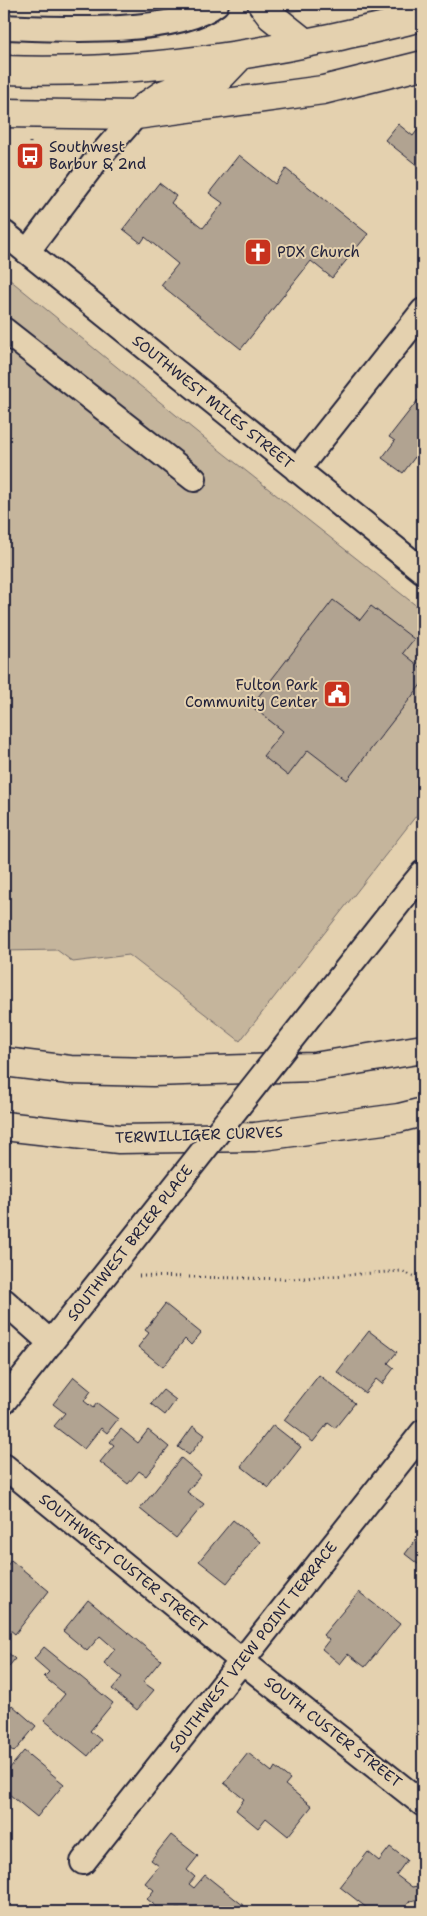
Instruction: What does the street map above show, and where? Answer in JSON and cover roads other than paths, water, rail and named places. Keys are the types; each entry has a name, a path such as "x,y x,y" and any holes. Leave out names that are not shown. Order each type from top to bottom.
{"main road":[{"path":"262,4 271,16 305,44"},
{"path":"4,70 83,71 198,62 305,44 423,16"},
{"path":"136,115 146,105 162,95 190,84 218,79 240,56"},
{"path":"4,114 136,115 323,90 423,65"},
{"path":"4,1062 70,1070 162,1072 314,1066 423,1049"},
{"name":"TERWILLIGER CURVES","path":"4,1126 119,1139 255,1137 399,1118 423,1112"}],"street":[{"path":"4,26 76,30 136,26 196,16 216,4"},
{"path":"27,252 94,162 136,115"},
{"name":"SOUTHWEST MILES STREET","path":"4,233 423,571"},
{"path":"297,470 423,311"},
{"path":"4,330 194,479"},
{"name":"SOUTHWEST BRIER PLACE","path":"4,1402 416,882"},
{"path":"4,1301 51,1343"},
{"name":"SOUTHWEST VIEW POINT TERRACE","path":"83,1862 423,1432"},
{"name":"SOUTHWEST CUSTER STREET","path":"4,1466 242,1661"},
{"name":"SOUTH CUSTER STREET","path":"242,1661 423,1804"}],"place":[{"name":"Southwest Barbur & 2nd","path":"30,156"},
{"name":"PDX Church","path":"258,252"},
{"name":"Fulton Park Community Center","path":"337,694"}]}
